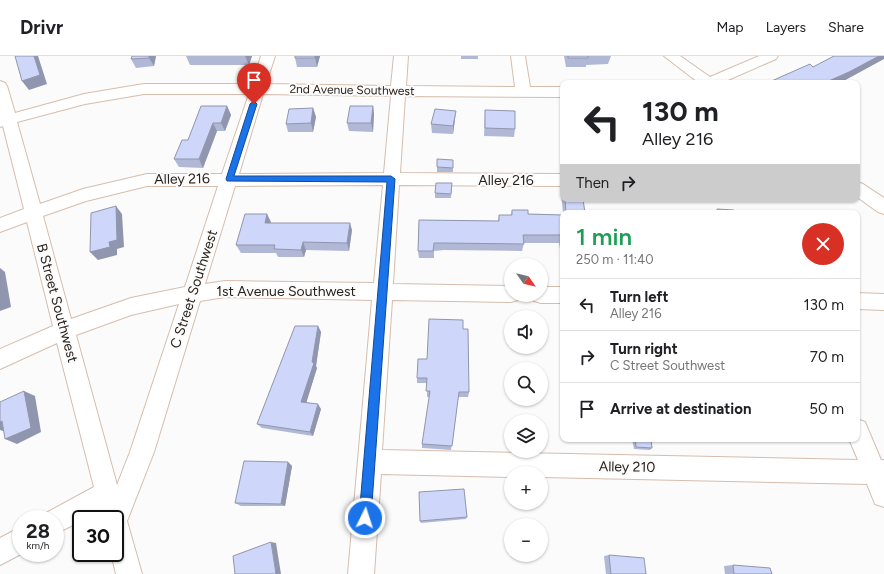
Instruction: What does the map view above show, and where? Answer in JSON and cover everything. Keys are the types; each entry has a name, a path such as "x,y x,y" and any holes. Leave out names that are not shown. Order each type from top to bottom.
{"street":[{"name":"C Street Southwest","path":"119,510 142,452 268,56"},
{"path":"360,574 370,462 397,91 401,56"},
{"path":"518,56 523,91"},
{"path":"671,56 705,80"},
{"path":"716,80 771,56"},
{"name":"B Street Southwest","path":"0,86 4,121 33,213 112,510"},
{"name":"2nd Avenue Southwest","path":"4,121 84,99 144,89 560,92"},
{"name":"Alley 216","path":"0,225 84,196 147,180 560,180"},
{"path":"860,190 884,207"},
{"name":"1st Avenue Southwest","path":"0,358 65,330 120,310 193,293 226,289 504,294"},
{"path":"548,295 560,295"},
{"path":"860,301 884,302"},
{"path":"860,436 879,472 884,495"},
{"name":"Alley 210","path":"370,462 879,472"},
{"path":"64,517 107,493"},
{"path":"0,552 12,545"},
{"name":"B Street Southwest","path":"124,555 129,574"}],"building":[{"path":"15,56 34,56 40,75 22,81"},
{"path":"132,56 149,56 149,58 131,59"},
{"path":"295,56 315,56 315,58 295,58"},
{"path":"568,56 588,56 588,58 568,58"},
{"path":"834,56 879,56 831,80 774,80 810,64 813,67"},
{"path":"201,106 227,106 221,123 213,123 199,159 174,159 182,140 188,140"},
{"path":"350,106 373,106 371,123 347,123"},
{"path":"313,108 311,123 286,124 289,109"},
{"path":"435,109 456,111 453,126 431,124"},
{"path":"485,110 515,111 515,129 485,128"},
{"path":"437,159 453,160 453,168 437,167"},
{"path":"436,183 452,183 451,194 435,193"},
{"path":"565,202 583,202 585,210 566,210"},
{"path":"116,206 117,240 109,242 110,247 90,252 91,213"},
{"path":"512,210 528,210 528,214 560,215 560,235 523,235 524,244 434,243 433,251 418,251 419,220 499,221 499,215 512,215"},
{"path":"245,214 267,214 265,223 350,223 347,243 303,242 301,250 274,249 275,245 236,245"},
{"path":"429,319 463,320 463,329 468,329 469,392 459,392 452,446 422,444 430,391 426,391 427,378 417,378 418,359 427,359"},
{"path":"295,326 318,326 312,362 314,363 301,402 318,404 310,432 257,424"},
{"path":"24,391 31,428 5,439 2,421 0,422 0,402"},
{"path":"635,442 651,442 652,448 636,447"},
{"path":"244,461 288,462 281,504 235,503"},
{"path":"464,489 467,517 420,521 419,492"},
{"path":"271,542 276,574 235,574 233,556"},
{"path":"609,555 644,558 646,574 611,574"},
{"path":"733,565 770,568 772,574 734,574"}],"route":[{"path":"254,104 230,179 391,179 365,518"}]}
